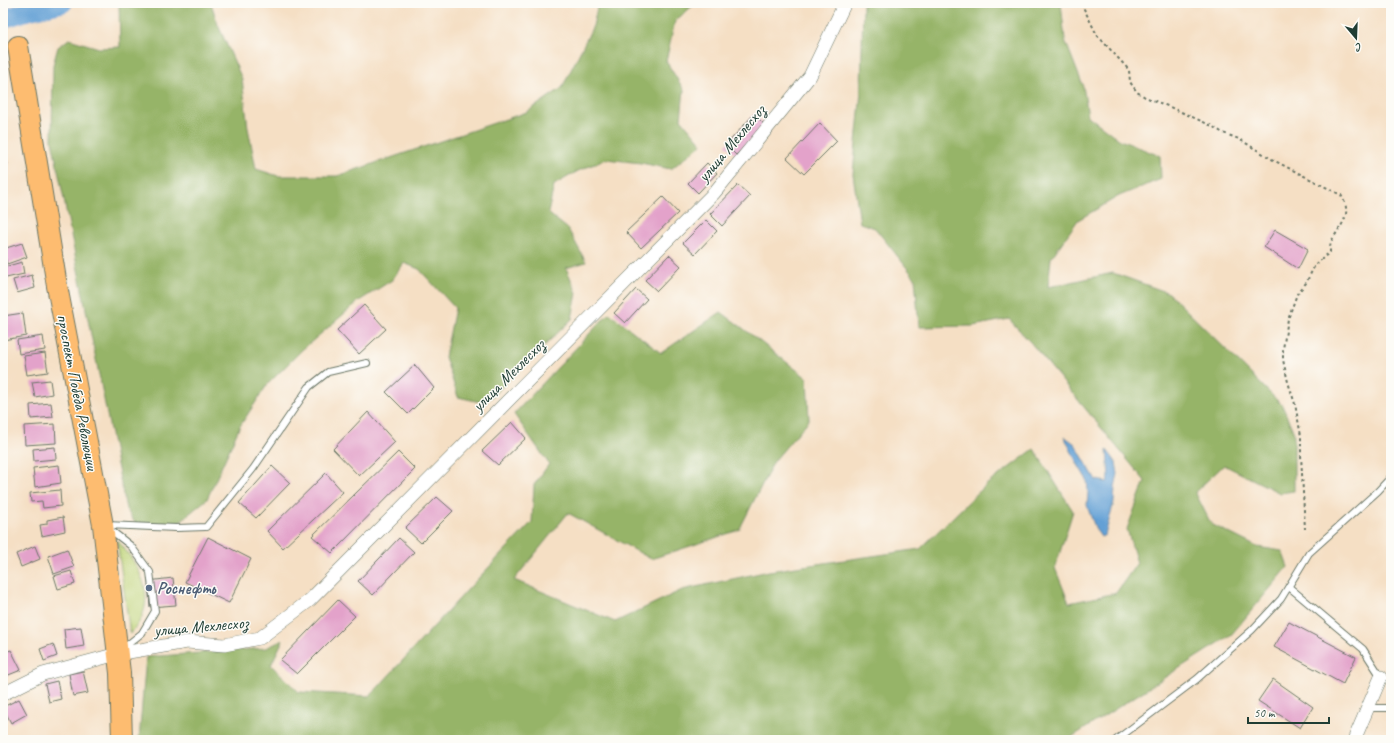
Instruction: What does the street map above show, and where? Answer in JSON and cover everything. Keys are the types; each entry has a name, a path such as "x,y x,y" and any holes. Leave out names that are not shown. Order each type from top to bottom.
{"main road":[{"name":"проспект Победа Революции","path":"18,46 57,286 103,525 121,694 122,740"}],"street":[{"name":"улица Мехлесхоз","path":"3,694 43,674 117,654 187,642 224,645 260,638 310,600 714,193 810,76 845,3"},
{"path":"1354,740 1381,676"}],"lane":[{"path":"103,525 176,528 206,527 253,469 309,387 328,372 367,363"},
{"path":"1116,740 1197,679 1256,625 1281,599 1309,553 1378,491 1391,477"},
{"path":"103,525 131,546 150,572 155,611 142,633 117,654"},
{"path":"1289,587 1363,649 1381,676"},
{"path":"1367,708 1391,708"}],"path":[{"path":"1080,3 1097,35 1129,70 1130,82 1137,92 1145,97 1210,125 1223,133 1239,139 1274,161 1341,195 1346,204 1346,212 1343,222 1330,241 1330,252 1315,265 1306,283 1296,294 1288,319 1283,349 1283,360 1295,404 1301,436 1300,455 1305,529"}],"green space":[{"path":"119,3 211,3 218,25 242,79 248,128 256,169 278,176 337,176 527,112 562,88 593,26 598,3 696,3 675,21 666,61 684,90 681,119 702,144 671,169 641,163 606,159 578,171 554,185 548,213 568,229 586,262 566,268 577,293 572,319 485,403 458,397 445,357 455,308 419,269 404,263 392,280 359,301 303,349 267,385 240,426 207,499 178,523 157,527 137,526 126,509 52,140 53,65 58,47 69,39 99,48 120,47"},
{"path":"863,3 1061,3 1065,40 1083,86 1088,116 1120,140 1160,156 1161,179 1119,196 1078,220 1051,258 1048,287 1113,273 1169,293 1282,405 1294,433 1294,491 1280,493 1224,465 1195,492 1211,524 1257,547 1282,551 1288,567 1231,635 1067,740 139,740 146,657 266,648 283,640 271,665 299,692 370,696 532,522 534,485 549,464 514,414 609,313 661,353 721,312 807,378 809,420 774,461 739,530 651,559 568,513 514,580 615,622 682,590 769,571 920,549 986,485 1034,449 1073,511 1055,568 1069,603 1116,593 1137,563 1127,529 1145,481 1031,343 1009,319 973,326 919,327 915,278 875,228 860,223 853,174 861,92"},
{"path":"117,540 124,548 141,575 146,596 141,619 130,634"}],"water":[{"path":"1064,436 1075,444 1096,480 1107,482 1109,478 1107,450 1116,462 1118,474 1114,502 1105,535 1101,537 1096,530 1087,506 1087,480"}],"building":[{"path":"754,114 765,125 736,155 726,145"},
{"path":"820,123 837,141 804,174 787,158"},
{"path":"3,151 8,164 3,166"},
{"path":"707,163 717,173 698,193 688,183"},
{"path":"738,185 750,196 722,226 710,214"},
{"path":"663,197 678,213 641,248 626,232"},
{"path":"706,220 717,231 695,254 683,243"},
{"path":"1275,230 1308,249 1298,269 1264,247"},
{"path":"22,243 27,257 7,264 3,249"},
{"path":"669,255 681,266 657,291 645,280"},
{"path":"22,262 24,274 6,278 4,267"},
{"path":"32,275 35,288 17,293 13,280"},
{"path":"636,289 647,299 625,323 614,313"},
{"path":"364,305 386,329 359,354 337,330"},
{"path":"23,313 26,336 3,340 3,316"},
{"path":"43,336 45,350 19,354 17,340"},
{"path":"45,353 48,372 27,375 24,356"},
{"path":"415,365 434,388 408,414 386,392"},
{"path":"50,380 52,394 35,397 32,382"},
{"path":"51,403 53,417 31,419 30,405"},
{"path":"368,412 395,442 359,476 333,449"},
{"path":"512,422 526,438 498,465 482,451"},
{"path":"55,424 56,443 25,445 24,426"},
{"path":"55,447 56,459 34,461 33,449"},
{"path":"398,452 415,469 332,553 312,536"},
{"path":"59,465 61,483 35,487 33,468"},
{"path":"272,466 290,483 256,518 239,503"},
{"path":"326,473 343,492 283,548 267,531"},
{"path":"60,490 61,506 43,508 42,501 31,502 30,493"},
{"path":"437,497 453,511 421,543 405,528"},
{"path":"63,517 65,531 42,536 40,525 47,524 47,520"},
{"path":"208,537 251,559 229,603 185,582"},
{"path":"399,538 414,552 373,595 358,581"},
{"path":"35,546 40,559 21,567 16,554"},
{"path":"67,549 74,567 54,574 48,556"},
{"path":"71,571 75,584 58,589 54,576"},
{"path":"173,578 176,605 150,607 148,581"},
{"path":"338,600 355,616 297,674 280,660"},
{"path":"1289,622 1356,657 1343,684 1274,647"},
{"path":"81,627 84,646 66,649 64,629"},
{"path":"53,644 57,656 44,661 40,649"},
{"path":"11,650 21,670 6,676 3,670 3,653"},
{"path":"83,671 88,693 73,696 69,674"},
{"path":"1273,679 1313,707 1300,728 1258,701"},
{"path":"57,681 61,699 49,702 45,684"},
{"path":"19,699 27,714 11,723 3,707"}],"waterway":[{"path":"3,19 28,11 63,3"}],"place":[{"name":"Роснефть","path":"149,588"}]}
